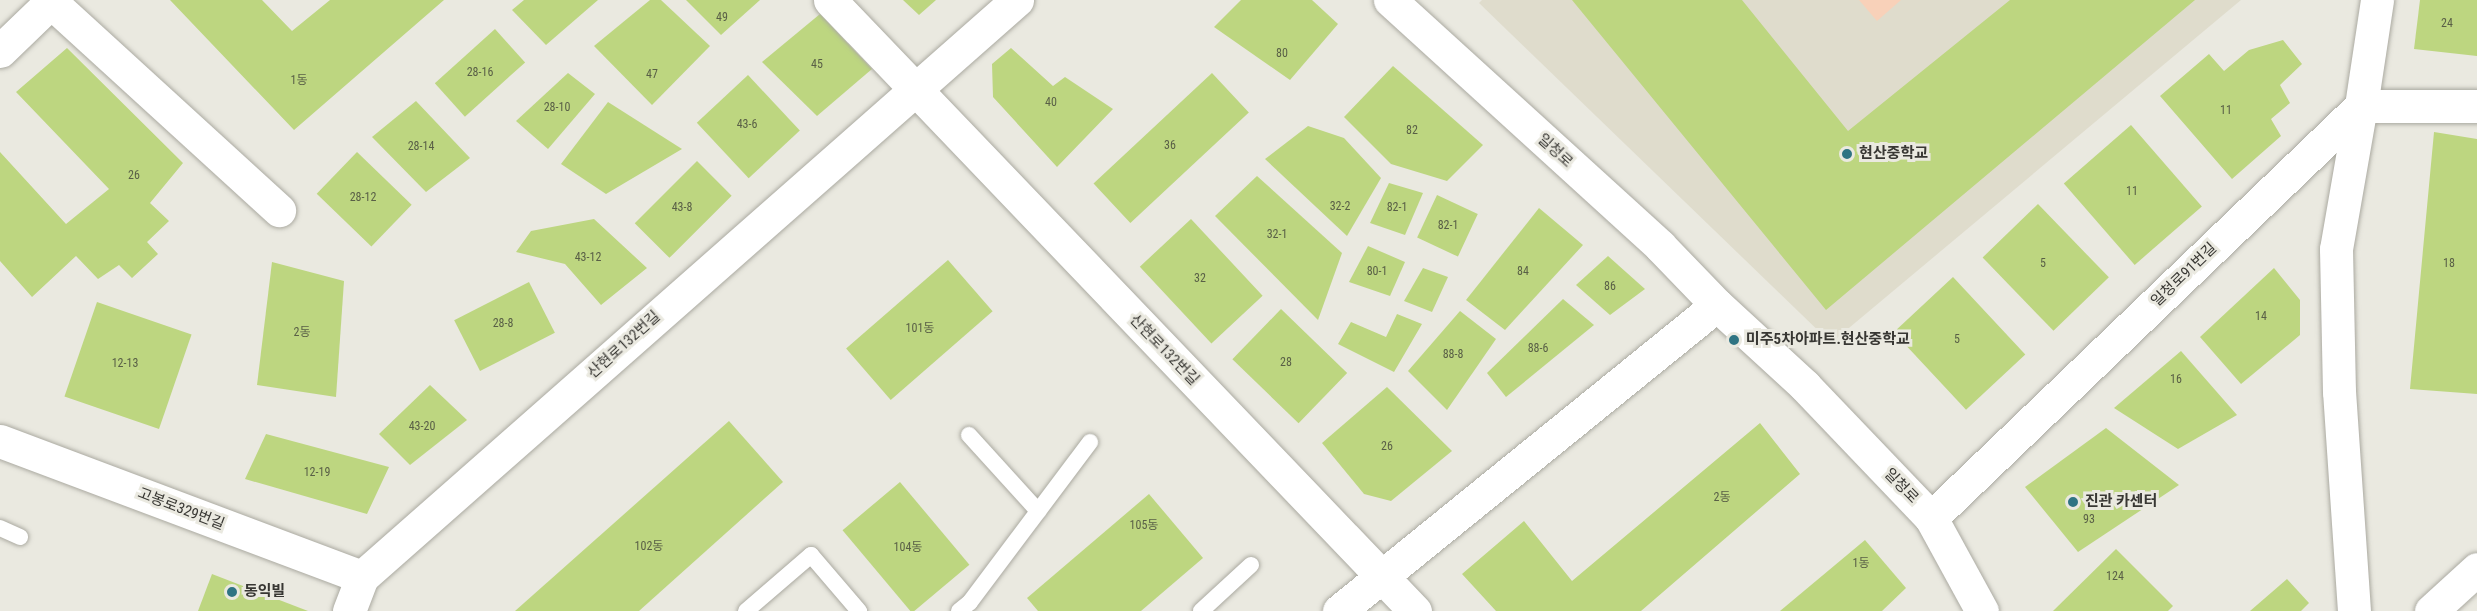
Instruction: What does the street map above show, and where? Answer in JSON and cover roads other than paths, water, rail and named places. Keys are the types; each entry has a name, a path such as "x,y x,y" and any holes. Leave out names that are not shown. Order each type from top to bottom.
{"street":[{"name":"산현로132번길","path":"830,0 1415,611"},
{"path":"914,89 1017,0"},
{"name":"일청로","path":"1390,0 1660,246 1717,305 1805,386 1931,518 1982,611"},
{"path":"2354,611 2339,392 2336,249 2377,0"},
{"path":"0,51 52,1 279,210"},
{"name":"산현로132번길","path":"349,611 362,578 914,89"},
{"path":"2361,106 2477,106"},
{"name":"일청로91번길","path":"1931,518 2361,106"},
{"path":"1339,611 1717,305"},
{"name":"고봉로329번길","path":"0,441 362,578"},
{"path":"2431,611 2477,569"}],"lane":[{"path":"969,435 1038,511"},
{"path":"969,608 1090,442"},
{"path":"0,528 20,537"},
{"path":"746,611 811,555 859,611"},
{"path":"1201,611 1251,565"}],"place":[{"name":"현산중학교","path":"1847,154"},
{"name":"미주5차아파트.현산중학교","path":"1734,340"},
{"name":"진관 카센터","path":"2073,502"},
{"name":"동익빌","path":"232,592"}]}
